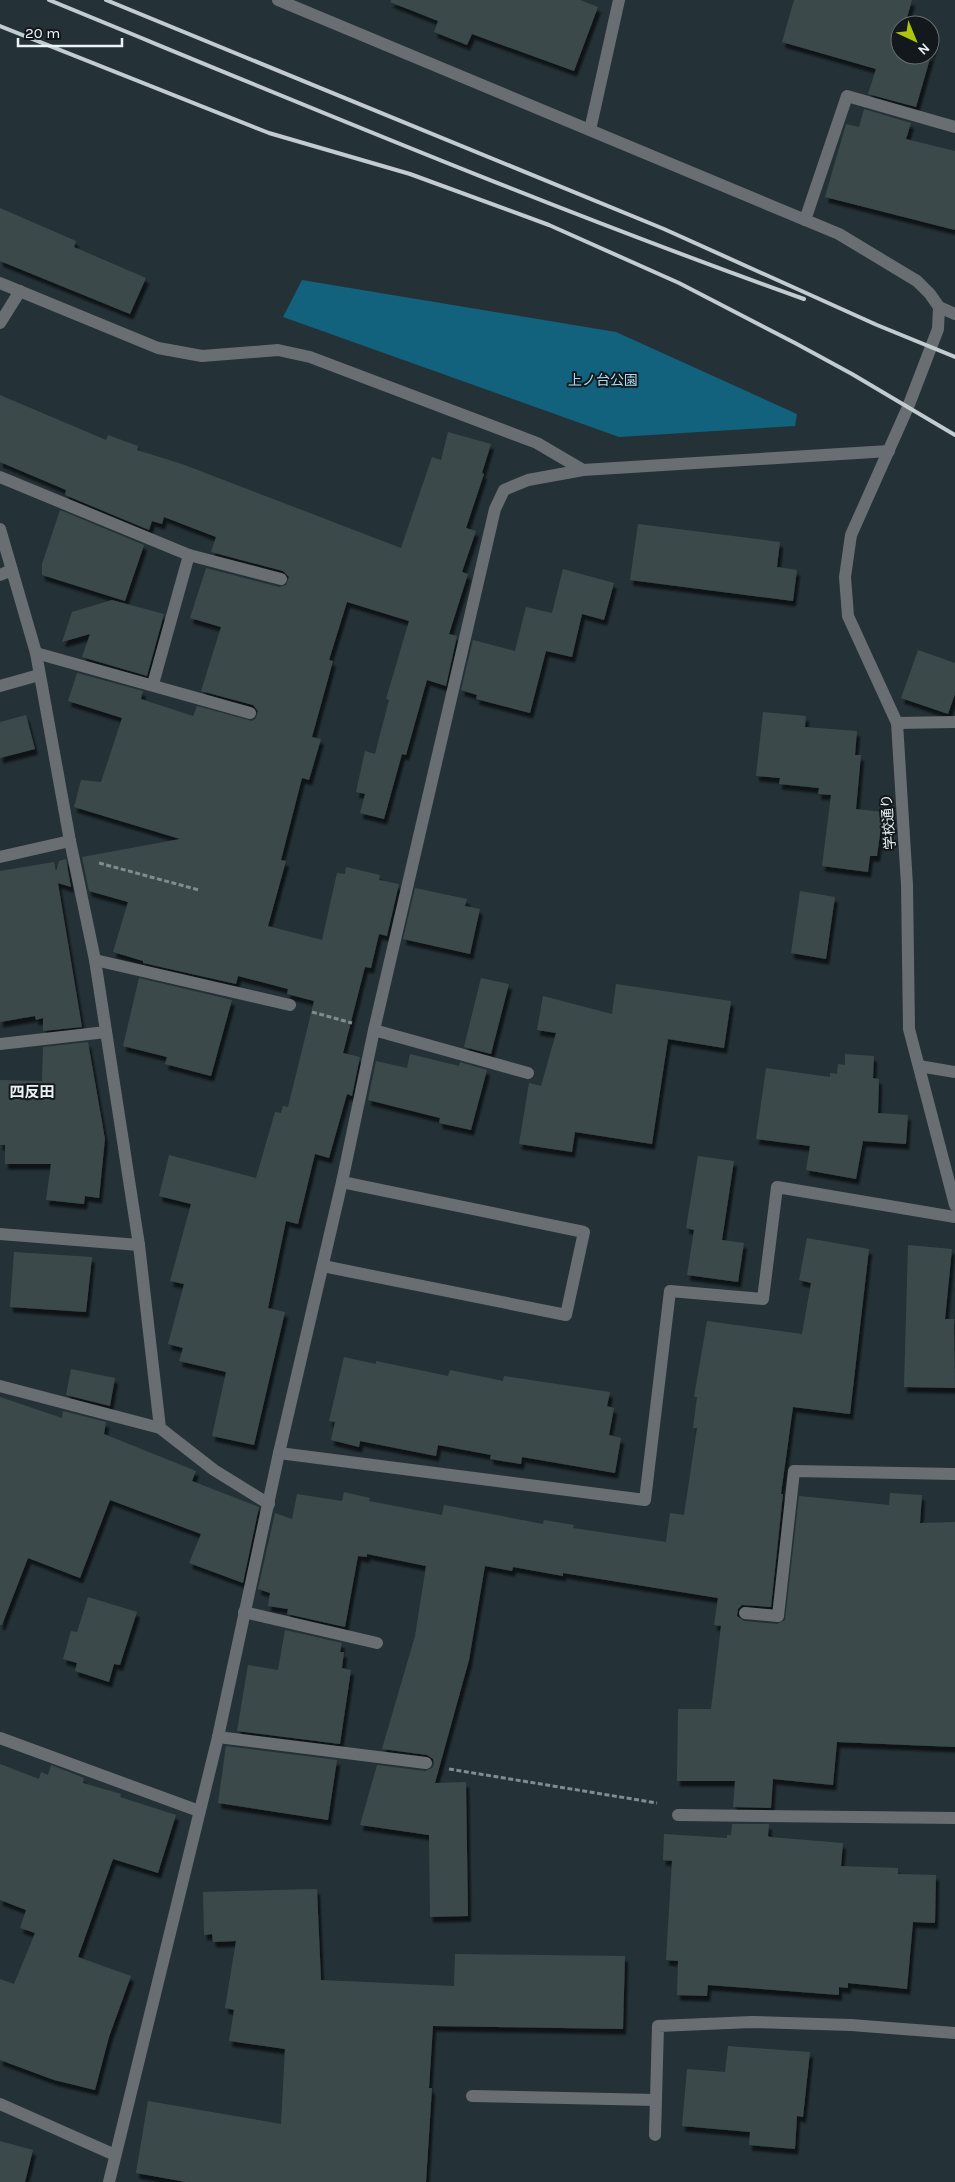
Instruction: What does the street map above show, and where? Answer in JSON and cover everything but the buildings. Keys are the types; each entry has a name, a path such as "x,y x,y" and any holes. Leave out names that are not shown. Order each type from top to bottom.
{"street":[{"path":"278,0 839,234 917,281 930,294 939,307 955,314"},
{"path":"590,130 619,0"},
{"path":"805,220 847,96 955,127"},
{"path":"0,283 158,348 202,356 278,350 310,357 537,443 583,470"},
{"path":"0,323 20,291"},
{"name":"学校通り","path":"939,307 938,329 889,451 851,535 845,577 848,616 897,723 907,885 909,1029 955,1205"},
{"path":"109,2182 218,1737 279,1453 342,1182 374,1030 495,509 504,490 528,480 583,470 889,451"},
{"path":"0,477 189,555 281,579"},
{"path":"0,529 6,572 36,653 70,841 95,960 139,1245 160,1428"},
{"path":"152,684 189,555"},
{"path":"36,653 250,713"},
{"path":"0,686 39,675"},
{"path":"897,723 955,722"},
{"path":"0,858 70,841"},
{"path":"95,960 290,1006"},
{"path":"374,1030 528,1073"},
{"path":"0,1044 106,1032"},
{"path":"919,1066 955,1072"},
{"path":"323,1266 566,1315 584,1232 342,1182"},
{"path":"279,1453 645,1500 670,1291 763,1298 777,1188 955,1217"},
{"path":"0,1234 139,1245"},
{"path":"0,1386 160,1428 214,1470 269,1504"},
{"path":"745,1613 778,1616 794,1472 955,1474"},
{"path":"244,1612 377,1642"},
{"path":"218,1737 426,1763"},
{"path":"0,1738 199,1811"},
{"path":"678,1815 955,1818"},
{"path":"655,2135 658,2026 752,2022 955,2033"},
{"path":"472,2096 656,2100"},
{"path":"0,2104 115,2154"}],"path":[{"path":"74,856 199,890"},
{"path":"290,1006 374,1030"},
{"path":"426,1763 456,1771 654,1802 678,1815"}],"green space":[{"name":"上ノ台公園","path":"302,280 616,332 797,414 795,426 619,437 283,317"}],"railway":[{"path":"49,0 519,192 804,299"},
{"path":"106,0 664,229 877,325 955,357"},
{"path":"0,26 269,133 410,174 549,225 679,283 852,374 955,435"}],"district":[{"name":"四反田","path":"32,1092"}]}
